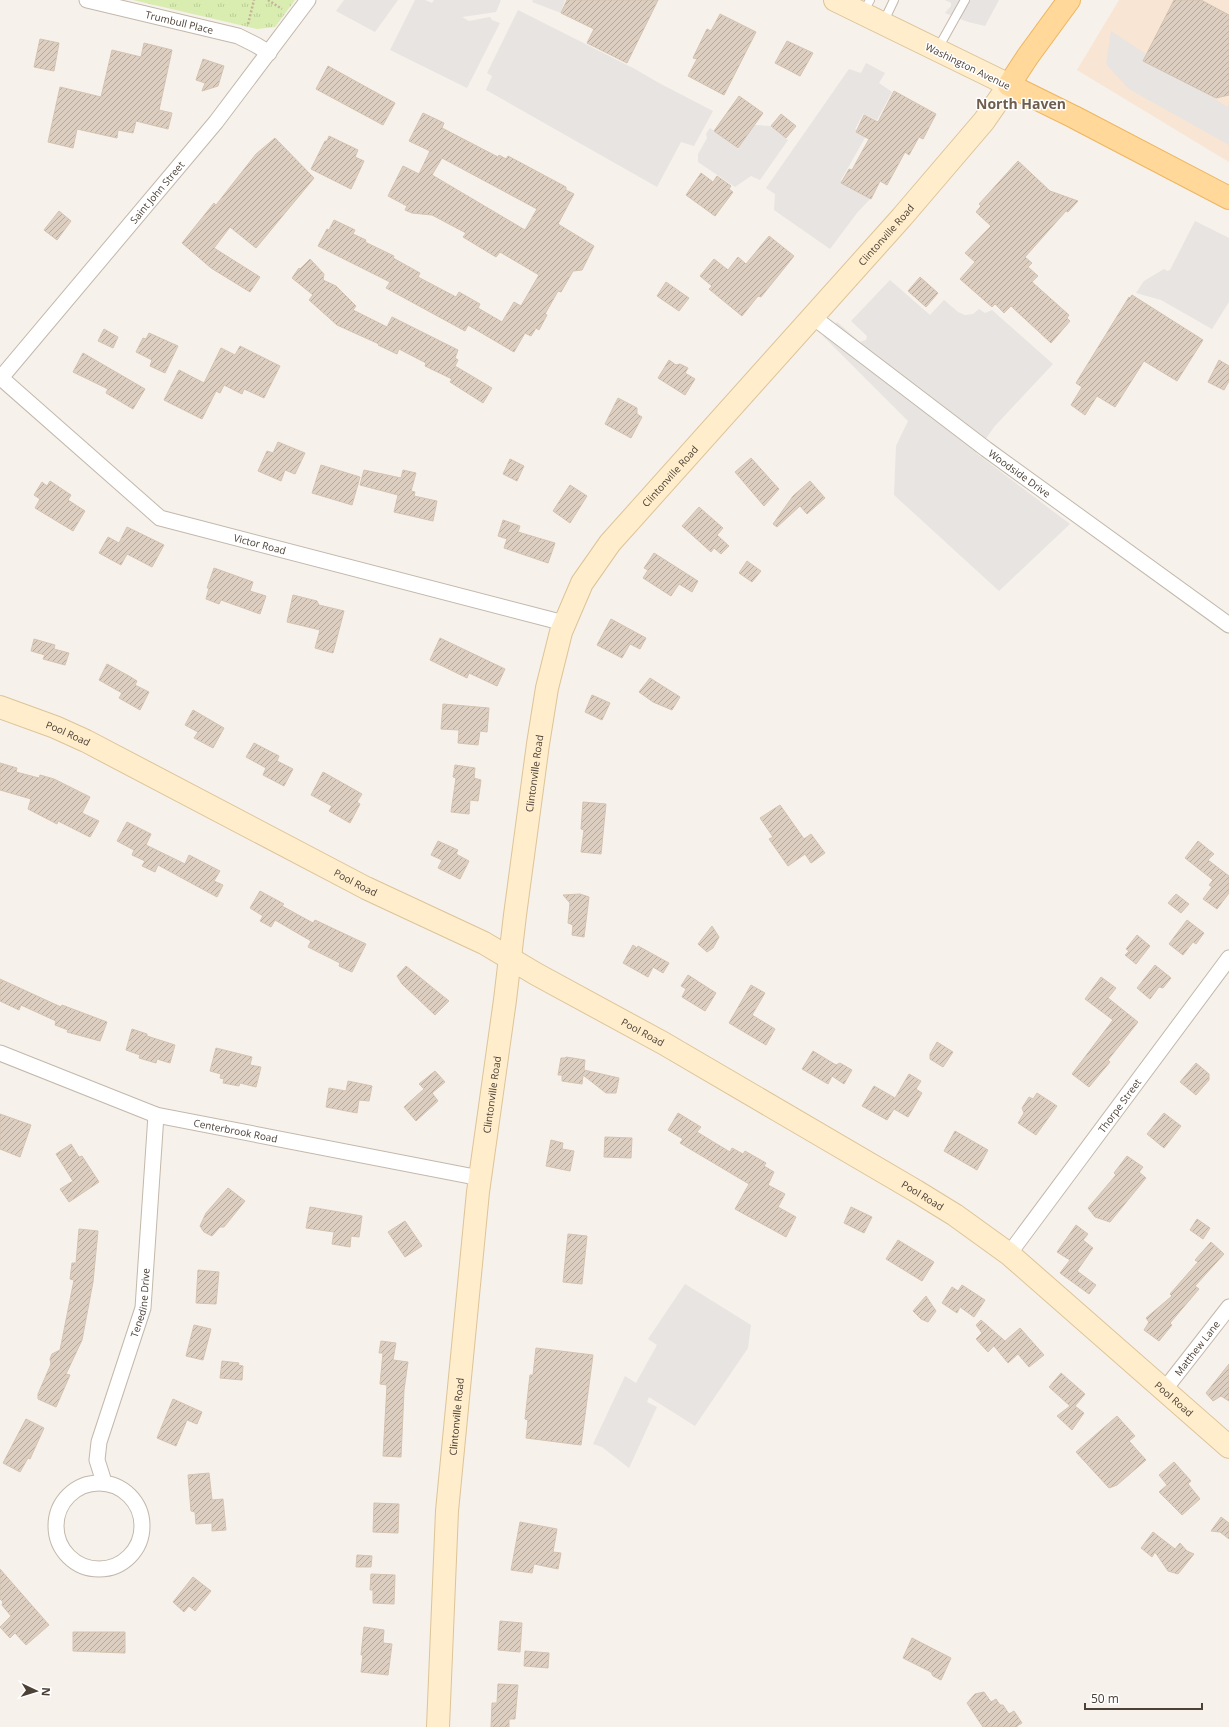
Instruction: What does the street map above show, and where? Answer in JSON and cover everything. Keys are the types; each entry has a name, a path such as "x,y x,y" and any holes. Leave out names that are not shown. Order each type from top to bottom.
{"main road":[{"name":"Washington Avenue","path":"836,0 866,7 883,24 1081,120 1229,198"},
{"name":"Clintonville Road","path":"438,1727 447,1511 480,1178 505,1000 514,915 547,688 557,644 564,623 582,583 610,543 944,169 988,116 1028,56 1069,0"},
{"name":"Pool Road","path":"0,707 55,727 86,741 366,888 484,943 663,1043 956,1215 1009,1254 1229,1447"}],"street":[{"name":"Trumbull Place","path":"87,0 238,36 269,53"},
{"name":"Saint John Street","path":"1,378 216,122 308,0"},
{"name":"Woodside Drive","path":"813,317 986,449 1229,625"},
{"name":"Victor Road","path":"1,378 160,518 564,623"},
{"name":"Thorpe Street","path":"1009,1254 1229,958"},
{"name":"Centerbrook Road","path":"0,1053 156,1116 480,1178"},
{"name":"Tenedine Drive","path":"104,1482 97,1460 99,1442 143,1308 156,1116"},
{"name":"Matthew Lane","path":"1164,1389 1229,1307"},
{"path":"93,1482 104,1482 118,1486 129,1494 137,1505 142,1518 142,1532 138,1545 130,1556 119,1565 106,1569 92,1569 79,1565 62,1550 57,1540 55,1529 56,1518 59,1507 73,1490 93,1482"}],"lane":[{"path":"883,24 894,0"},
{"path":"936,51 965,0"}],"path":[{"path":"248,25 254,0"},
{"path":"268,0 282,9"}],"shaded area":[{"path":"344,0 398,0 375,32 336,11"},
{"path":"415,0 425,0 432,3 434,0 501,0 496,12 462,17 469,21 490,17 492,20 500,23 467,88 390,50"},
{"path":"533,0 565,0 561,13 532,2"},
{"path":"945,0 999,0 985,26 968,22 945,13 951,6 951,3"},
{"path":"1119,0 1229,0 1229,162 1077,70"},
{"path":"518,10 635,69 713,111 694,146 681,142 657,187 486,90 492,76 487,73"},
{"path":"1111,31 1227,107 1229,104 1229,145 1129,89 1106,64"},
{"path":"866,63 885,73 879,83 892,92 877,120 863,114 855,129 866,136 841,180 870,199 857,213 830,249 774,210 775,194 766,188 849,69 861,73"},
{"path":"755,125 770,126 788,140 760,180 751,176 735,187 698,162 698,154 707,138 706,134 710,128 738,149"},
{"path":"1195,221 1229,238 1229,302 1212,329 1161,300 1136,293 1144,281 1164,269 1167,271 1170,270"},
{"path":"890,280 930,315 944,300 958,312 965,315 973,314 979,309 985,313 992,310 1053,364 994,427 976,453 1070,524 999,591 894,495 896,446 908,421 823,336 837,322 860,342 866,340 867,336 851,321"},
{"path":"685,1284 751,1325 748,1348 695,1426 649,1397 647,1402 657,1407 629,1468 602,1447 593,1444 625,1376 636,1383 657,1345 648,1339"}],"green space":[{"path":"133,0 295,0 275,27 257,29"}],"building":[{"path":"567,0 658,0 627,63 587,43 594,29 561,13"},
{"path":"1174,0 1201,0 1229,15 1229,95 1216,98 1143,61"},
{"path":"720,14 756,32 724,95 688,76 697,59 693,58 707,29 711,31"},
{"path":"40,39 59,43 54,71 34,67"},
{"path":"787,41 813,53 800,76 775,63"},
{"path":"144,43 172,50 159,110 172,113 168,129 136,121 133,133 118,130 117,138 77,129 73,148 48,142 60,87 101,97 112,50 141,57"},
{"path":"203,59 224,66 218,86 202,91 205,83 196,80"},
{"path":"328,66 395,103 383,125 316,89"},
{"path":"894,91 936,114 923,139 919,137 909,155 905,152 887,185 880,181 871,199 841,183 849,169 852,170 869,139 856,132 864,115 878,122"},
{"path":"739,96 763,113 738,148 714,131"},
{"path":"423,113 444,123 442,128 498,157 499,155 506,159 508,156 566,187 566,190 574,194 558,224 594,246 582,270 573,271 561,292 558,291 545,314 547,315 539,330 536,328 531,336 525,333 514,352 468,325 465,331 386,288 390,282 318,246 327,229 329,230 334,220 355,230 353,234 366,240 365,242 394,256 393,258 420,273 418,277 456,297 459,292 480,304 478,308 502,322 514,302 521,306 539,275 500,252 496,257 463,237 466,233 432,215 412,213 405,210 407,206 388,196 403,166 419,174 430,151 409,141","holes":["442,158 537,209 525,230 432,175"]},
{"path":"781,114 796,126 786,138 771,126"},
{"path":"329,136 358,150 355,157 364,161 351,189 311,169"},
{"path":"275,138 314,178 256,248 230,227 214,248 260,277 250,292 211,268 182,243 214,203 216,205 256,154"},
{"path":"1018,161 1050,191 1078,201 1068,212 1066,211 1025,257 1032,263 1028,267 1038,276 1032,282 1069,315 1067,318 1070,321 1051,343 1011,306 1004,313 995,304 992,307 960,279 975,262 965,253 991,226 976,212 981,206 979,204"},
{"path":"701,173 713,182 717,176 731,186 729,189 733,192 715,216 686,195"},
{"path":"59,211 71,221 57,240 44,230"},
{"path":"769,236 794,256 761,297 758,296 742,316 709,289 712,286 700,276 714,259 728,270 738,257 746,264"},
{"path":"310,259 324,274 323,280 336,286 356,306 353,310 387,327 392,317 458,350 455,358 458,360 455,366 492,388 483,403 450,382 452,379 425,366 426,363 399,349 397,354 337,325 309,300 313,295 292,278 299,268 300,269"},
{"path":"920,277 938,293 926,307 908,291"},
{"path":"666,282 689,298 679,311 657,296"},
{"path":"1132,295 1203,340 1177,381 1144,361 1115,407 1097,396 1085,415 1071,405 1082,387 1076,383 1129,297 1130,298"},
{"path":"104,329 118,337 113,348 98,341"},
{"path":"149,333 178,346 165,373 150,366 152,360 136,352 143,338 146,339"},
{"path":"240,346 280,366 264,398 244,389 242,394 224,385 220,393 216,391 202,419 164,400 179,370 204,383 221,348 235,355"},
{"path":"83,353 145,389 133,409 106,393 108,389 73,372"},
{"path":"669,360 676,365 680,364 688,368 685,373 695,379 685,395 658,378"},
{"path":"1219,360 1229,366 1229,381 1224,390 1208,382"},
{"path":"618,398 637,408 637,414 642,417 631,438 605,424"},
{"path":"278,442 305,453 295,474 285,470 281,481 258,471 267,451 273,453"},
{"path":"751,458 779,489 764,506 735,472"},
{"path":"510,459 524,466 517,481 503,474"},
{"path":"321,465 360,477 352,505 312,493"},
{"path":"364,470 401,478 403,470 416,473 411,491 415,492 414,496 437,501 433,521 394,512 398,495 360,485"},
{"path":"50,481 71,495 68,500 85,511 73,531 35,508 40,499 34,495 42,482 47,486"},
{"path":"810,481 825,498 807,514 800,506 777,527 773,524 793,496"},
{"path":"570,485 587,496 570,523 553,511"},
{"path":"699,507 723,528 717,535 729,546 721,554 714,548 711,552 682,526"},
{"path":"503,520 520,526 518,532 555,543 548,563 504,548 507,539 498,536"},
{"path":"127,527 164,545 152,567 127,554 121,565 99,553 108,537 119,543"},
{"path":"654,553 698,581 692,592 679,584 671,596 643,578 648,570 644,568"},
{"path":"747,561 761,571 752,582 739,573"},
{"path":"214,568 253,582 250,591 266,596 260,614 221,600 219,604 206,599 209,588 207,588"},
{"path":"293,595 317,601 319,605 344,611 333,653 315,648 320,630 287,622"},
{"path":"611,619 646,638 640,649 630,644 622,658 597,645"},
{"path":"440,638 505,669 497,686 469,673 467,678 430,660"},
{"path":"34,639 55,645 54,649 69,653 65,665 43,659 45,655 31,651"},
{"path":"107,664 137,681 135,685 149,692 140,710 119,698 122,693 99,680"},
{"path":"650,678 680,697 672,710 653,702 639,692"},
{"path":"592,695 610,703 602,720 585,712"},
{"path":"443,704 489,708 487,732 480,731 478,745 458,743 459,730 441,729"},
{"path":"193,710 224,728 213,748 194,738 198,732 185,725"},
{"path":"254,743 279,756 277,761 293,769 284,786 263,775 266,768 246,757"},
{"path":"0,763 17,768 16,772 39,778 40,775 54,779 90,797 82,813 99,821 90,837 58,821 57,824 28,809 31,799 0,790"},
{"path":"455,765 475,768 474,778 481,780 478,801 470,800 469,814 451,812 456,778 453,777"},
{"path":"323,772 362,794 357,802 360,804 350,823 329,811 332,806 311,795"},
{"path":"583,802 606,804 601,854 581,852 584,830 581,829"},
{"path":"780,805 804,839 811,834 825,853 811,863 805,854 788,866 769,839 773,837 760,818"},
{"path":"127,822 151,834 146,845 185,864 189,855 220,871 214,881 223,885 217,897 158,865 155,872 142,866 145,861 132,855 134,850 117,841"},
{"path":"438,841 458,850 456,854 469,861 460,879 438,868 442,860 431,855"},
{"path":"1198,841 1214,854 1208,860 1229,876 1229,893 1217,909 1203,899 1212,887 1209,885 1213,880 1185,858"},
{"path":"260,891 284,904 282,906 313,923 315,920 366,944 352,972 339,966 340,963 308,947 311,941 275,920 271,927 260,921 263,916 250,908"},
{"path":"580,894 589,897 584,937 572,935 573,925 568,923 570,903 563,895"},
{"path":"1176,894 1189,904 1181,913 1168,903"},
{"path":"1187,920 1204,933 1196,944 1193,942 1183,955 1169,944"},
{"path":"712,926 719,937 713,948 707,952 698,944"},
{"path":"1137,935 1150,946 1136,964 1125,955 1129,951 1126,949"},
{"path":"633,945 637,948 638,946 669,963 663,973 653,967 648,977 623,963"},
{"path":"1155,965 1171,978 1163,988 1159,987 1150,999 1137,988"},
{"path":"406,966 449,1001 435,1015 402,984 397,976"},
{"path":"688,975 716,993 705,1011 682,997 686,989 681,986"},
{"path":"1101,977 1116,988 1108,998 1138,1022 1108,1060 1110,1062 1089,1087 1072,1074 1113,1020 1085,999"},
{"path":"0,979 61,1007 62,1005 107,1022 100,1041 67,1032 68,1030 55,1025 56,1021 21,1005 19,1010 0,1001"},
{"path":"751,985 765,993 752,1015 775,1029 766,1045 729,1023"},
{"path":"132,1029 147,1034 147,1036 175,1045 170,1063 157,1059 156,1063 139,1058 140,1055 126,1050"},
{"path":"937,1042 953,1052 943,1067 930,1059 930,1054"},
{"path":"216,1048 252,1057 250,1065 261,1067 256,1087 240,1083 239,1086 223,1083 224,1079 220,1078 221,1074 210,1071"},
{"path":"813,1051 836,1065 840,1063 852,1070 844,1084 832,1076 828,1084 802,1069"},
{"path":"566,1057 585,1060 584,1070 619,1078 616,1093 606,1093 583,1075 582,1084 562,1081 562,1075 558,1075 561,1058"},
{"path":"1196,1063 1209,1074 1209,1080 1196,1095 1180,1082"},
{"path":"435,1071 445,1082 432,1093 438,1101 416,1121 404,1107 424,1089 419,1084"},
{"path":"909,1074 921,1081 916,1089 922,1093 908,1117 894,1109 887,1120 862,1106 874,1086 895,1098"},
{"path":"348,1081 372,1086 369,1101 359,1100 357,1113 326,1107 329,1088 346,1091"},
{"path":"1037,1093 1057,1106 1036,1135 1018,1123 1024,1113 1022,1108 1029,1097 1033,1099"},
{"path":"678,1113 701,1127 697,1132 730,1152 732,1148 743,1154 745,1151 766,1163 764,1166 774,1172 768,1185 785,1194 778,1207 796,1217 786,1237 735,1209 749,1184 680,1143 683,1139 668,1130"},
{"path":"1164,1113 1181,1126 1164,1148 1147,1134"},
{"path":"0,1114 31,1125 20,1157 0,1149"},
{"path":"955,1131 988,1150 977,1170 944,1151"},
{"path":"605,1137 632,1138 631,1158 604,1157"},
{"path":"551,1140 563,1143 562,1149 574,1151 570,1171 546,1166"},
{"path":"71,1144 79,1157 82,1156 99,1182 69,1202 60,1189 73,1181 56,1154"},
{"path":"1127,1156 1143,1167 1139,1172 1146,1178 1110,1222 1095,1217 1088,1208 1116,1175 1114,1173"},
{"path":"228,1188 245,1201 224,1227 220,1227 212,1236 204,1232 200,1226 206,1213"},
{"path":"310,1207 362,1216 359,1237 351,1236 350,1247 332,1244 334,1232 306,1228"},
{"path":"851,1207 872,1217 864,1233 844,1223"},
{"path":"1197,1219 1210,1228 1203,1239 1190,1230"},
{"path":"405,1221 422,1246 405,1257 388,1232"},
{"path":"1076,1225 1088,1234 1083,1240 1093,1248 1077,1271 1096,1285 1089,1294 1060,1273 1070,1260 1057,1252"},
{"path":"79,1229 98,1231 93,1282 82,1340 66,1374 70,1375 56,1407 38,1399 38,1394 51,1364 50,1359 52,1354 60,1350 74,1280 70,1279 72,1263 76,1263"},
{"path":"568,1234 587,1236 582,1284 563,1282"},
{"path":"898,1240 934,1262 922,1281 886,1259"},
{"path":"1211,1242 1224,1254 1195,1286 1199,1289 1170,1323 1172,1325 1159,1341 1144,1330 1149,1322 1146,1318 1172,1296 1170,1294 1198,1262 1195,1260"},
{"path":"198,1270 219,1272 216,1304 196,1303"},
{"path":"962,1285 985,1300 974,1317 960,1307 957,1313 942,1303 952,1287 958,1291"},
{"path":"926,1296 936,1311 928,1322 921,1319 913,1311"},
{"path":"981,1320 1005,1341 1020,1328 1044,1355 1029,1367 1018,1354 1008,1363 994,1346 988,1352 976,1339 982,1333 976,1325"},
{"path":"194,1325 211,1329 203,1360 186,1356"},
{"path":"381,1341 396,1343 393,1360 408,1362 404,1390 401,1457 383,1456 387,1385 380,1384 383,1353 379,1353"},
{"path":"536,1348 593,1355 581,1445 526,1438 528,1420 525,1419 530,1375 533,1375"},
{"path":"222,1361 239,1363 238,1365 243,1366 242,1380 220,1378"},
{"path":"1229,1364 1229,1401 1221,1396 1213,1401 1206,1393"},
{"path":"1061,1373 1085,1394 1075,1406 1084,1413 1072,1430 1057,1416 1070,1406 1049,1387"},
{"path":"173,1399 202,1412 197,1424 187,1420 176,1446 157,1438"},
{"path":"1117,1416 1135,1436 1129,1441 1146,1460 1117,1485 1109,1488 1076,1452"},
{"path":"26,1419 44,1428 30,1459 28,1458 20,1472 3,1463"},
{"path":"1174,1462 1191,1481 1188,1484 1200,1499 1182,1515 1159,1492 1167,1485 1159,1475"},
{"path":"209,1473 212,1500 223,1499 226,1530 212,1531 212,1523 196,1524 195,1512 191,1511 188,1475"},
{"path":"374,1503 399,1504 398,1533 373,1532"},
{"path":"1221,1517 1229,1523 1229,1539 1220,1532 1211,1531"},
{"path":"520,1522 557,1529 553,1552 561,1553 558,1569 534,1564 532,1573 511,1570"},
{"path":"1153,1532 1175,1549 1180,1543 1187,1551 1194,1554 1178,1574 1168,1571 1155,1552 1152,1557 1141,1548"},
{"path":"357,1555 372,1556 371,1567 356,1567"},
{"path":"0,1569 49,1625 26,1645 15,1633 10,1638 0,1627 11,1616 2,1605 3,1602 0,1599"},
{"path":"371,1574 395,1575 394,1604 373,1603 373,1590 370,1590"},
{"path":"193,1577 211,1591 195,1611 189,1606 184,1612 173,1602"},
{"path":"500,1621 522,1623 520,1652 498,1650"},
{"path":"364,1627 384,1630 383,1643 392,1644 388,1675 361,1672"},
{"path":"73,1632 125,1632 125,1653 73,1651"},
{"path":"912,1638 951,1658 941,1680 933,1676 931,1672 903,1658"},
{"path":"525,1651 549,1653 548,1668 524,1666"},
{"path":"498,1684 518,1685 515,1719 509,1719 509,1727 491,1727 492,1703 497,1703"},
{"path":"984,1692 991,1702 996,1699 1000,1705 1003,1705 1009,1714 1014,1711 1022,1723 1017,1727 983,1727 967,1703 975,1694"}],"district":[{"name":"North Haven","path":"1021,104"}]}
